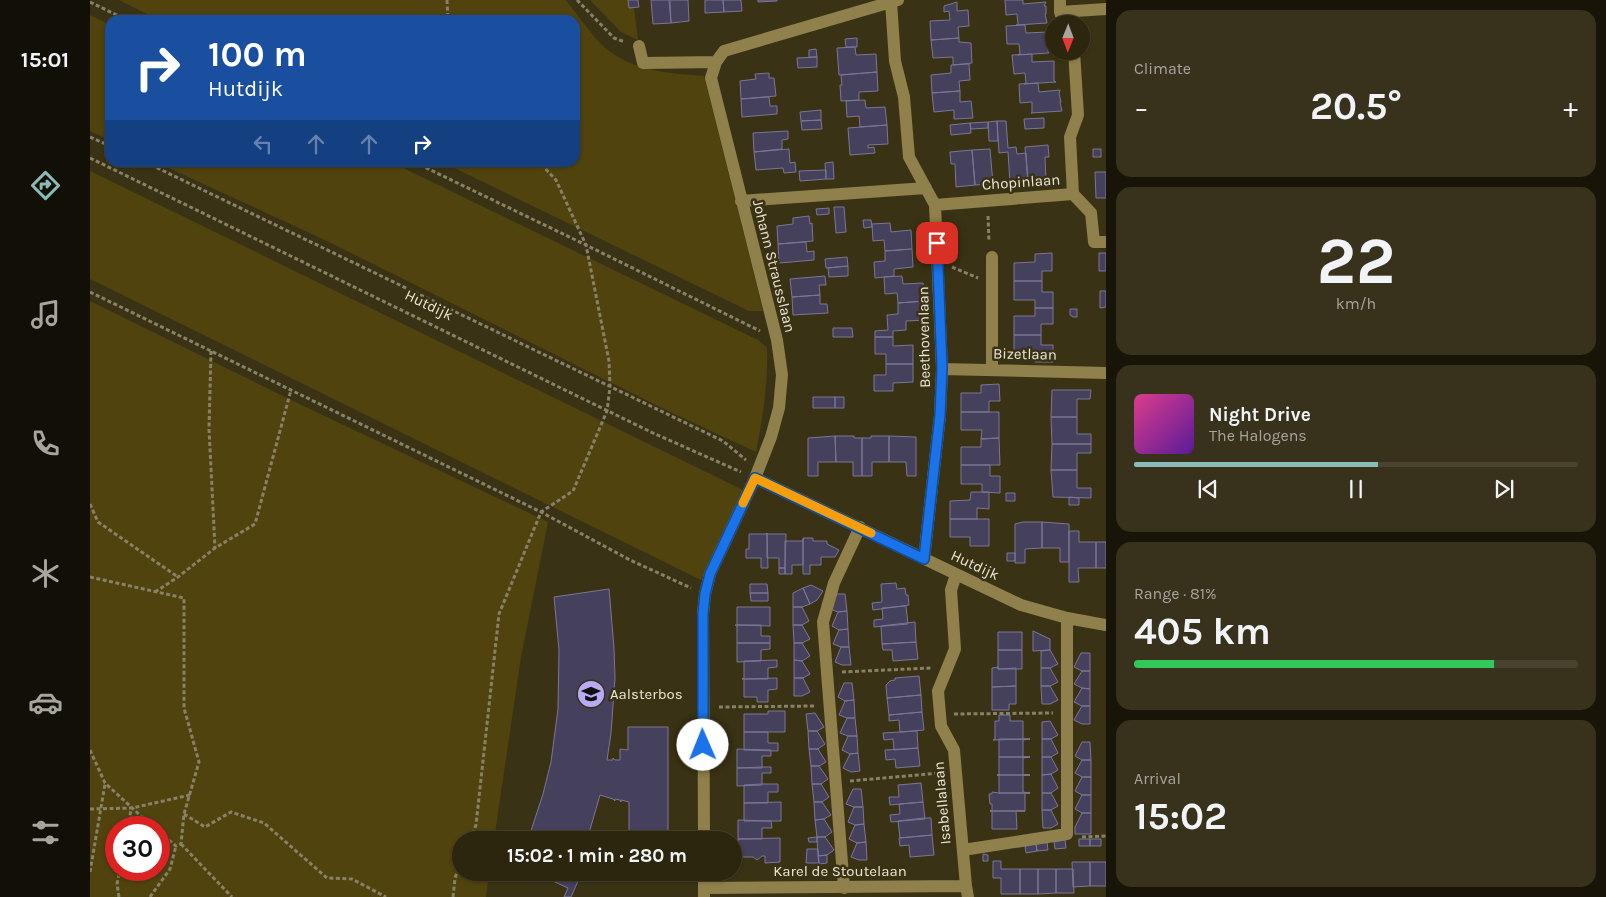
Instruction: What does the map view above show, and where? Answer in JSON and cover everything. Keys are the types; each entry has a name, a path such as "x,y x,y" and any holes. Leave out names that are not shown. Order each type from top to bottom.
{"street":[{"path":"851,0 853,14"},
{"path":"639,46 643,63 716,62 724,51 895,1"},
{"name":"Beethovenlaan","path":"895,1 895,61 904,97 909,157 935,205 938,262 942,368 940,415 924,559"},
{"path":"1062,12 1106,9"},
{"path":"1073,194 1070,137 1078,115 1075,60"},
{"name":"Johann Strausslaan","path":"704,831 703,614 705,594 710,574 755,478 771,437 779,408 782,375 777,340 711,78 716,62"},
{"path":"741,201 926,188"},
{"name":"Chopinlaan","path":"935,205 1073,194 1091,213 1094,242 1106,242"},
{"path":"992,257 992,370"},
{"name":"Bizetlaan","path":"942,368 1106,373"},
{"name":"Hutdijk","path":"755,478 1021,604 1066,618 1106,625"},
{"path":"844,888 823,622 834,583 860,527"},
{"name":"Isabellalaan","path":"956,574 951,590 955,650 946,667 938,691 942,726 954,750 967,892"},
{"path":"963,850 1067,834 1066,618"},
{"name":"Karel de Stoutelaan","path":"704,892 844,888 889,892 967,892"}],"path":[{"path":"447,0 448,15"},
{"path":"577,0 614,38 639,46"},
{"path":"90,2 117,15"},
{"path":"90,136 105,144"},
{"name":"Hutdijk","path":"90,158 105,165"},
{"name":"Hutdijk","path":"108,167 607,411 755,478"},
{"name":"Hutdijk","path":"154,167 723,441 745,459 755,478"},
{"path":"424,167 777,340"},
{"path":"474,831 476,825 499,614 541,512 572,491 607,411 610,387 609,361 586,245 556,180 544,167"},
{"path":"987,201 989,254 992,257"},
{"path":"938,262 993,283"},
{"path":"90,292 541,512 630,560 705,594"},
{"path":"211,351 209,428 215,548"},
{"path":"155,592 178,577 215,548 255,524 291,390"},
{"path":"90,504 98,522 178,577"},
{"path":"90,577 184,598 184,708 199,762 184,814 181,844 232,897"},
{"path":"827,673 946,667"},
{"path":"703,707 830,706"},
{"path":"940,714 1066,713"},
{"path":"90,750 105,783 141,816"},
{"path":"837,783 956,771"},
{"path":"90,872 105,783"},
{"path":"90,809 132,808 190,794"},
{"path":"130,816 132,808"},
{"path":"184,814 205,827 231,812 264,823 327,878 352,879 386,897"},
{"path":"1067,834 1075,837 1106,836"},
{"path":"170,841 176,846"},
{"path":"176,846 181,844"},
{"path":"150,897 170,869 176,846"},
{"path":"118,881 119,897"},
{"path":"453,897 455,881"}],"shaded area":[{"path":"119,0 566,0 578,15 149,15"},
{"path":"590,0 633,0 638,40 621,32"},
{"path":"90,15 105,22 105,138 90,131"},
{"path":"580,18 597,40 620,58 633,64 661,71 704,76 763,311 749,311 452,167 580,167"},
{"path":"167,167 401,167 758,340 767,348 767,375 756,452 664,409 327,241"},
{"path":"90,171 743,490 701,580 90,279"},
{"path":"90,301 291,400 548,522 521,657 495,831 452,831 452,881 488,881 486,897 90,897"}],"building":[{"path":"628,0 638,0 639,7 629,8"},
{"path":"651,0 669,0 671,23 653,24"},
{"path":"670,0 688,0 689,21 671,23"},
{"path":"705,0 723,0 724,12 705,13"},
{"path":"723,0 741,0 742,11 724,12"},
{"path":"758,0 777,0 777,1 758,2"},
{"path":"1005,0 1023,0 1023,4 1046,2 1044,6 1046,6 1045,23 1018,25 1017,14 1006,15"},
{"path":"957,2 957,11 968,10 969,26 958,27 959,38 931,40 930,21 950,20 949,11 944,12 944,6"},
{"path":"1025,25 1026,33 1045,32 1045,53 1018,55 1020,54 1019,44 1007,44 1006,26"},
{"path":"857,38 857,47 846,47 845,39"},
{"path":"959,38 959,42 971,43 972,63 953,65 953,57 933,58 931,40"},
{"path":"855,47 856,55 876,54 877,72 839,75 837,48"},
{"path":"816,49 817,57 809,57 809,50"},
{"path":"1032,54 1032,62 1054,61 1054,81 1056,82 1024,84 1026,83 1025,73 1014,74 1012,55"},
{"path":"817,57 817,67 798,68 797,58"},
{"path":"969,64 970,80 959,81 960,91 932,93 931,75 951,73 951,65"},
{"path":"877,72 878,91 859,92 859,100 841,101 841,75"},
{"path":"769,73 769,78 774,78 776,96 741,99 740,81 756,79 755,74"},
{"path":"1038,83 1039,92 1060,90 1062,111 1032,113 1032,102 1020,103 1019,84"},
{"path":"960,91 960,102 971,101 973,118 954,119 954,110 934,112 932,93"},
{"path":"769,97 770,106 777,106 777,114 742,117 741,99"},
{"path":"865,100 866,108 885,107 887,125 860,127 859,116 847,117 846,101"},
{"path":"821,110 821,120 801,121 800,112"},
{"path":"1044,118 1044,128 1025,129 1024,119"},
{"path":"821,120 822,129 802,130 801,121"},
{"path":"997,121 1006,121 1008,148 1016,147 1017,154 1026,153 1028,182 1010,183 1008,152 999,153"},
{"path":"997,121 998,141 989,141 988,122"},
{"path":"988,122 988,128 971,129 970,123"},
{"path":"970,123 971,133 951,135 950,125"},
{"path":"887,125 888,144 868,145 868,148 874,147 875,153 850,155 848,128"},
{"path":"788,131 788,139 782,140 782,149 754,152 753,133"},
{"path":"1048,145 1049,157 1045,157 1046,180 1028,182 1025,147"},
{"path":"789,149 790,163 795,162 796,172 784,173 783,168 756,170 754,152"},
{"path":"990,149 993,184 975,185 972,150"},
{"path":"1093,149 1101,149 1101,157 1093,157"},
{"path":"972,150 975,185 956,187 955,164 951,164 950,152"},
{"path":"833,162 834,179 826,179 825,163"},
{"path":"826,170 826,179 800,181 799,171"},
{"path":"1095,172 1106,172 1106,198 1096,198"},
{"path":"834,207 844,207 846,232 836,233"},
{"path":"829,208 829,214 817,215 816,209"},
{"path":"809,216 810,224 812,223 813,241 778,244 777,226 793,224 793,218"},
{"path":"863,220 871,220 872,227 864,228"},
{"path":"890,223 891,232 911,230 912,249 885,251 884,240 873,241 872,224"},
{"path":"806,242 807,252 814,251 814,260 779,263 778,244"},
{"path":"912,249 913,267 894,269 894,276 875,278 874,262 885,261 885,251"},
{"path":"1052,253 1052,271 1042,271 1042,281 1014,281 1014,263 1035,262 1035,254"},
{"path":"1099,253 1106,253 1106,271 1099,271"},
{"path":"847,257 848,266 826,268 825,259"},
{"path":"848,266 848,276 829,277 828,268"},
{"path":"825,276 826,285 819,285 820,295 792,297 790,279"},
{"path":"902,276 903,284 923,283 925,301 898,303 897,293 885,294 884,277"},
{"path":"1014,281 1042,281 1042,292 1053,292 1053,308 1035,308 1035,300 1014,300"},
{"path":"1100,291 1106,291 1106,307 1100,308"},
{"path":"820,295 820,304 827,304 828,313 793,315 792,297"},
{"path":"925,301 926,320 906,321 906,330 893,331 893,337 875,337 875,331 888,330 887,315 898,314 898,303"},
{"path":"1035,308 1053,308 1053,324 1041,324 1041,335 1014,335 1014,316 1035,316"},
{"path":"1070,309 1077,309 1077,317 1070,315"},
{"path":"833,328 852,328 853,337 833,337"},
{"path":"1014,335 1041,335 1041,345 1053,345 1053,362 1035,362 1034,353 1014,353"},
{"path":"875,337 893,337 893,346 913,345 913,364 886,364 886,354 875,354"},
{"path":"886,364 913,364 913,382 893,383 893,391 874,391 874,375 886,375"},
{"path":"999,384 1000,401 989,401 989,412 961,412 961,393 981,393 981,385"},
{"path":"1052,390 1091,390 1090,399 1077,399 1077,417 1051,417"},
{"path":"813,397 835,397 835,408 813,408"},
{"path":"835,397 844,397 844,408 835,408"},
{"path":"961,412 999,412 999,438 981,439 982,430 961,430"},
{"path":"1051,417 1077,417 1077,434 1091,434 1091,444 1052,444"},
{"path":"835,436 862,438 862,476 853,476 853,462 836,462"},
{"path":"835,436 836,462 818,462 818,476 808,476 808,438"},
{"path":"871,436 889,436 889,462 872,462 872,476 862,476 862,438 871,438"},
{"path":"889,436 916,437 916,476 907,476 906,462 889,462"},
{"path":"999,438 1000,465 961,465 961,447 981,447 981,439"},
{"path":"1052,444 1091,444 1091,453 1077,453 1077,470 1051,470"},
{"path":"961,465 990,465 990,476 1000,476 1000,493 982,492 982,484 961,484"},
{"path":"1051,470 1077,470 1077,488 1091,488 1091,498 1053,497"},
{"path":"971,492 989,492 989,509 977,508 977,519 950,519 950,501 970,500"},
{"path":"1006,493 1015,493 1015,501 1006,501"},
{"path":"1069,497 1079,498 1079,505 1069,505"},
{"path":"950,519 989,519 989,546 970,546 970,537 950,537"},
{"path":"1042,522 1042,548 1025,549 1025,563 1015,563 1015,524"},
{"path":"1042,522 1069,524 1069,562 1060,562 1060,548 1042,548"},
{"path":"1069,531 1079,531 1079,542 1096,542 1096,568 1078,568 1079,582 1069,582"},
{"path":"767,533 786,534 785,568 779,568 779,558 767,558"},
{"path":"767,533 768,568 761,568 761,558 746,558 746,549 749,549 749,534"},
{"path":"803,538 813,538 813,541 827,541 827,544 839,550 835,557 821,557 821,565 810,565 810,574 803,574"},
{"path":"785,541 803,541 803,565 792,565 792,574 785,574"},
{"path":"1096,542 1106,542 1106,568 1096,568"},
{"path":"1007,553 1015,553 1015,561 1007,561"},
{"path":"779,568 785,568 785,574 779,574"},
{"path":"896,583 897,589 905,588 909,605 873,610 872,603 882,602 881,584"},
{"path":"750,584 767,584 768,593 750,593"},
{"path":"811,585 823,591 817,600 810,604 803,588"},
{"path":"803,588 810,604 802,607 793,607 793,593"},
{"path":"609,589 615,678 607,760 613,760 613,758 620,760 620,749 628,750 628,727 668,727 668,831 629,831 629,802 621,800 621,802 615,799 615,801 600,795 590,831 531,831 551,762 558,709 559,650 554,597"},
{"path":"750,593 768,593 768,601 751,601"},
{"path":"837,594 845,594 847,611 838,612 830,609"},
{"path":"906,606 908,624 874,627 874,620 883,619 882,608"},
{"path":"737,607 770,607 770,626 737,625"},
{"path":"793,607 802,607 809,621 802,625 793,625"},
{"path":"847,611 848,629 839,630 832,626 838,612"},
{"path":"915,622 916,642 882,644 881,626"},
{"path":"735,625 761,625 761,636 770,636 770,643 737,643 737,626"},
{"path":"793,625 802,625 810,639 802,643 794,643"},
{"path":"848,629 849,647 833,644 839,630"},
{"path":"1033,631 1050,639 1050,650 1033,651"},
{"path":"998,632 1022,632 1022,650 998,650"},
{"path":"916,642 918,659 893,661 892,650 883,650 882,644"},
{"path":"737,643 770,643 770,649 761,650 761,661 737,662"},
{"path":"794,643 802,643 810,656 802,661 794,660"},
{"path":"841,647 849,647 851,665 842,665 835,662"},
{"path":"998,650 1022,650 1022,669 998,669"},
{"path":"1050,650 1058,664 1050,668 1041,668 1041,651"},
{"path":"1081,653 1090,653 1090,671 1082,671 1074,667"},
{"path":"777,660 777,667 768,668 768,679 742,679 744,678 744,661"},
{"path":"794,660 802,661 810,674 803,678 794,678"},
{"path":"998,667 998,669 1016,668 1016,686 992,687 992,668"},
{"path":"1041,668 1050,668 1058,682 1050,686 1041,686"},
{"path":"1082,671 1090,671 1090,689 1074,684"},
{"path":"919,676 921,695 887,698 886,685 890,681 895,680 895,678"},
{"path":"777,678 777,689 768,690 768,702 757,702 757,697 744,697 744,679"},
{"path":"794,678 803,678 810,692 802,696 794,696"},
{"path":"844,683 852,683 854,700 845,701 838,697"},
{"path":"1016,686 1016,704 1009,704 1009,710 992,710 992,687"},
{"path":"1041,686 1050,686 1058,700 1050,704 1042,704"},
{"path":"1082,688 1090,689 1090,706 1082,706 1074,702"},
{"path":"921,695 922,712 889,715 887,698"},
{"path":"854,700 855,718 839,715 845,701"},
{"path":"1082,706 1090,706 1090,724 1082,724 1074,720"},
{"path":"768,711 785,711 785,732 744,732 744,714 768,714"},
{"path":"922,712 924,730 900,732 899,720 889,721 889,715"},
{"path":"815,713 824,727 817,731 808,731 806,714"},
{"path":"999,715 1010,715 1010,721 1023,721 1023,739 1030,739 993,740 995,739 995,721 999,721"},
{"path":"847,718 855,718 857,736 848,736 840,733"},
{"path":"1050,721 1058,735 1051,739 1042,739 1042,722"},
{"path":"808,731 817,731 825,744 818,749 809,749"},
{"path":"917,731 918,748 894,750 893,739 884,740 883,733"},
{"path":"744,732 768,732 768,743 778,743 778,751 744,750"},
{"path":"848,736 857,736 858,753 850,754 842,750"},
{"path":"999,739 1030,739 1023,740 1023,757 999,757"},
{"path":"1042,739 1051,739 1058,753 1051,757 1042,757"},
{"path":"1082,742 1090,742 1091,760 1082,760 1075,756"},
{"path":"918,748 920,766 896,768 895,759 886,760 885,750"},
{"path":"737,749 771,750 771,756 762,756 762,768 737,768"},
{"path":"809,749 818,749 826,762 819,766 811,766"},
{"path":"858,753 860,771 851,772 843,768 850,754"},
{"path":"999,757 1030,757 1023,758 1023,775 999,775"},
{"path":"1042,757 1051,757 1058,770 1051,774 1042,775"},
{"path":"1082,760 1091,760 1091,777 1082,777 1075,773"},
{"path":"811,766 819,766 828,779 821,784 812,784"},
{"path":"771,767 771,773 762,773 762,785 737,786 737,768"},
{"path":"1051,774 1058,788 1051,793 1042,793 1042,775"},
{"path":"999,775 1023,775 1023,792 1030,793 999,793"},
{"path":"1082,777 1091,777 1091,795 1082,795 1075,791"},
{"path":"921,783 923,802 890,805 889,797 899,797 898,785"},
{"path":"778,784 778,792 768,792 768,803 744,803 744,785"},
{"path":"812,784 821,784 829,797 822,802 814,802"},
{"path":"853,789 861,789 863,807 854,807 846,804"},
{"path":"992,792 1025,793 1025,811 990,811 992,810 992,804 990,804 989,794 992,794"},
{"path":"1042,793 1051,793 1058,806 1051,810 1042,810"},
{"path":"1082,795 1091,795 1091,813 1082,813 1075,809"},
{"path":"781,802 781,821 744,821 744,803"},
{"path":"814,802 822,802 831,815 824,819 815,820"},
{"path":"923,802 925,819 891,822 890,815 900,814 899,804"},
{"path":"854,807 863,807 864,824 855,825 848,822"},
{"path":"1042,810 1051,810 1058,824 1051,828 1043,828"},
{"path":"992,811 1016,811 1017,829 992,829"},
{"path":"1082,813 1091,813 1091,834 1075,834 1075,827"},
{"path":"931,818 932,835 900,838 898,821"},
{"path":"824,819 832,832 825,837 817,837 815,820"},
{"path":"738,820 771,821 772,828 762,828 762,839 742,839 742,831 738,831"},
{"path":"864,824 866,842 857,843 849,839 855,825"},
{"path":"932,835 934,855 910,857 909,845 900,846 899,838"},
{"path":"817,837 817,842 809,842 808,838"},
{"path":"817,837 825,837 834,850 827,855 818,856"},
{"path":"780,838 780,862 765,863 765,856 757,860 753,857 742,857 742,839"},
{"path":"1079,839 1090,839 1090,846 1079,846"},
{"path":"1090,839 1101,839 1101,846 1090,846"},
{"path":"1065,840 1066,848 1055,849 1054,842"},
{"path":"866,842 867,860 851,857 857,843"},
{"path":"1047,842 1048,850 1037,851 1036,844"},
{"path":"1036,844 1037,851 1026,853 1025,846"},
{"path":"807,849 818,849 819,863 806,863"},
{"path":"983,854 988,855 988,861 983,861"},
{"path":"827,855 827,863 819,864 818,856"},
{"path":"993,861 1001,861 1001,869 1020,869 1020,894 1001,894 1001,878 993,878"},
{"path":"1072,862 1090,862 1090,886 1073,887"},
{"path":"1090,862 1106,862 1106,886 1090,886"},
{"path":"1020,869 1038,869 1038,894 1020,894"},
{"path":"1038,869 1056,869 1056,893 1038,894"},
{"path":"1056,869 1073,869 1074,893 1056,893"},
{"path":"553,881 578,881 571,897 564,897 568,888"}],"slow traffic":[{"path":"743,503 755,478 871,533"}],"place":[{"name":"Aalsterbos","path":"591,694"}],"route":[{"path":"703,745 703,614 705,594 710,574 755,478 924,559 940,415 942,368 937,243"}]}
